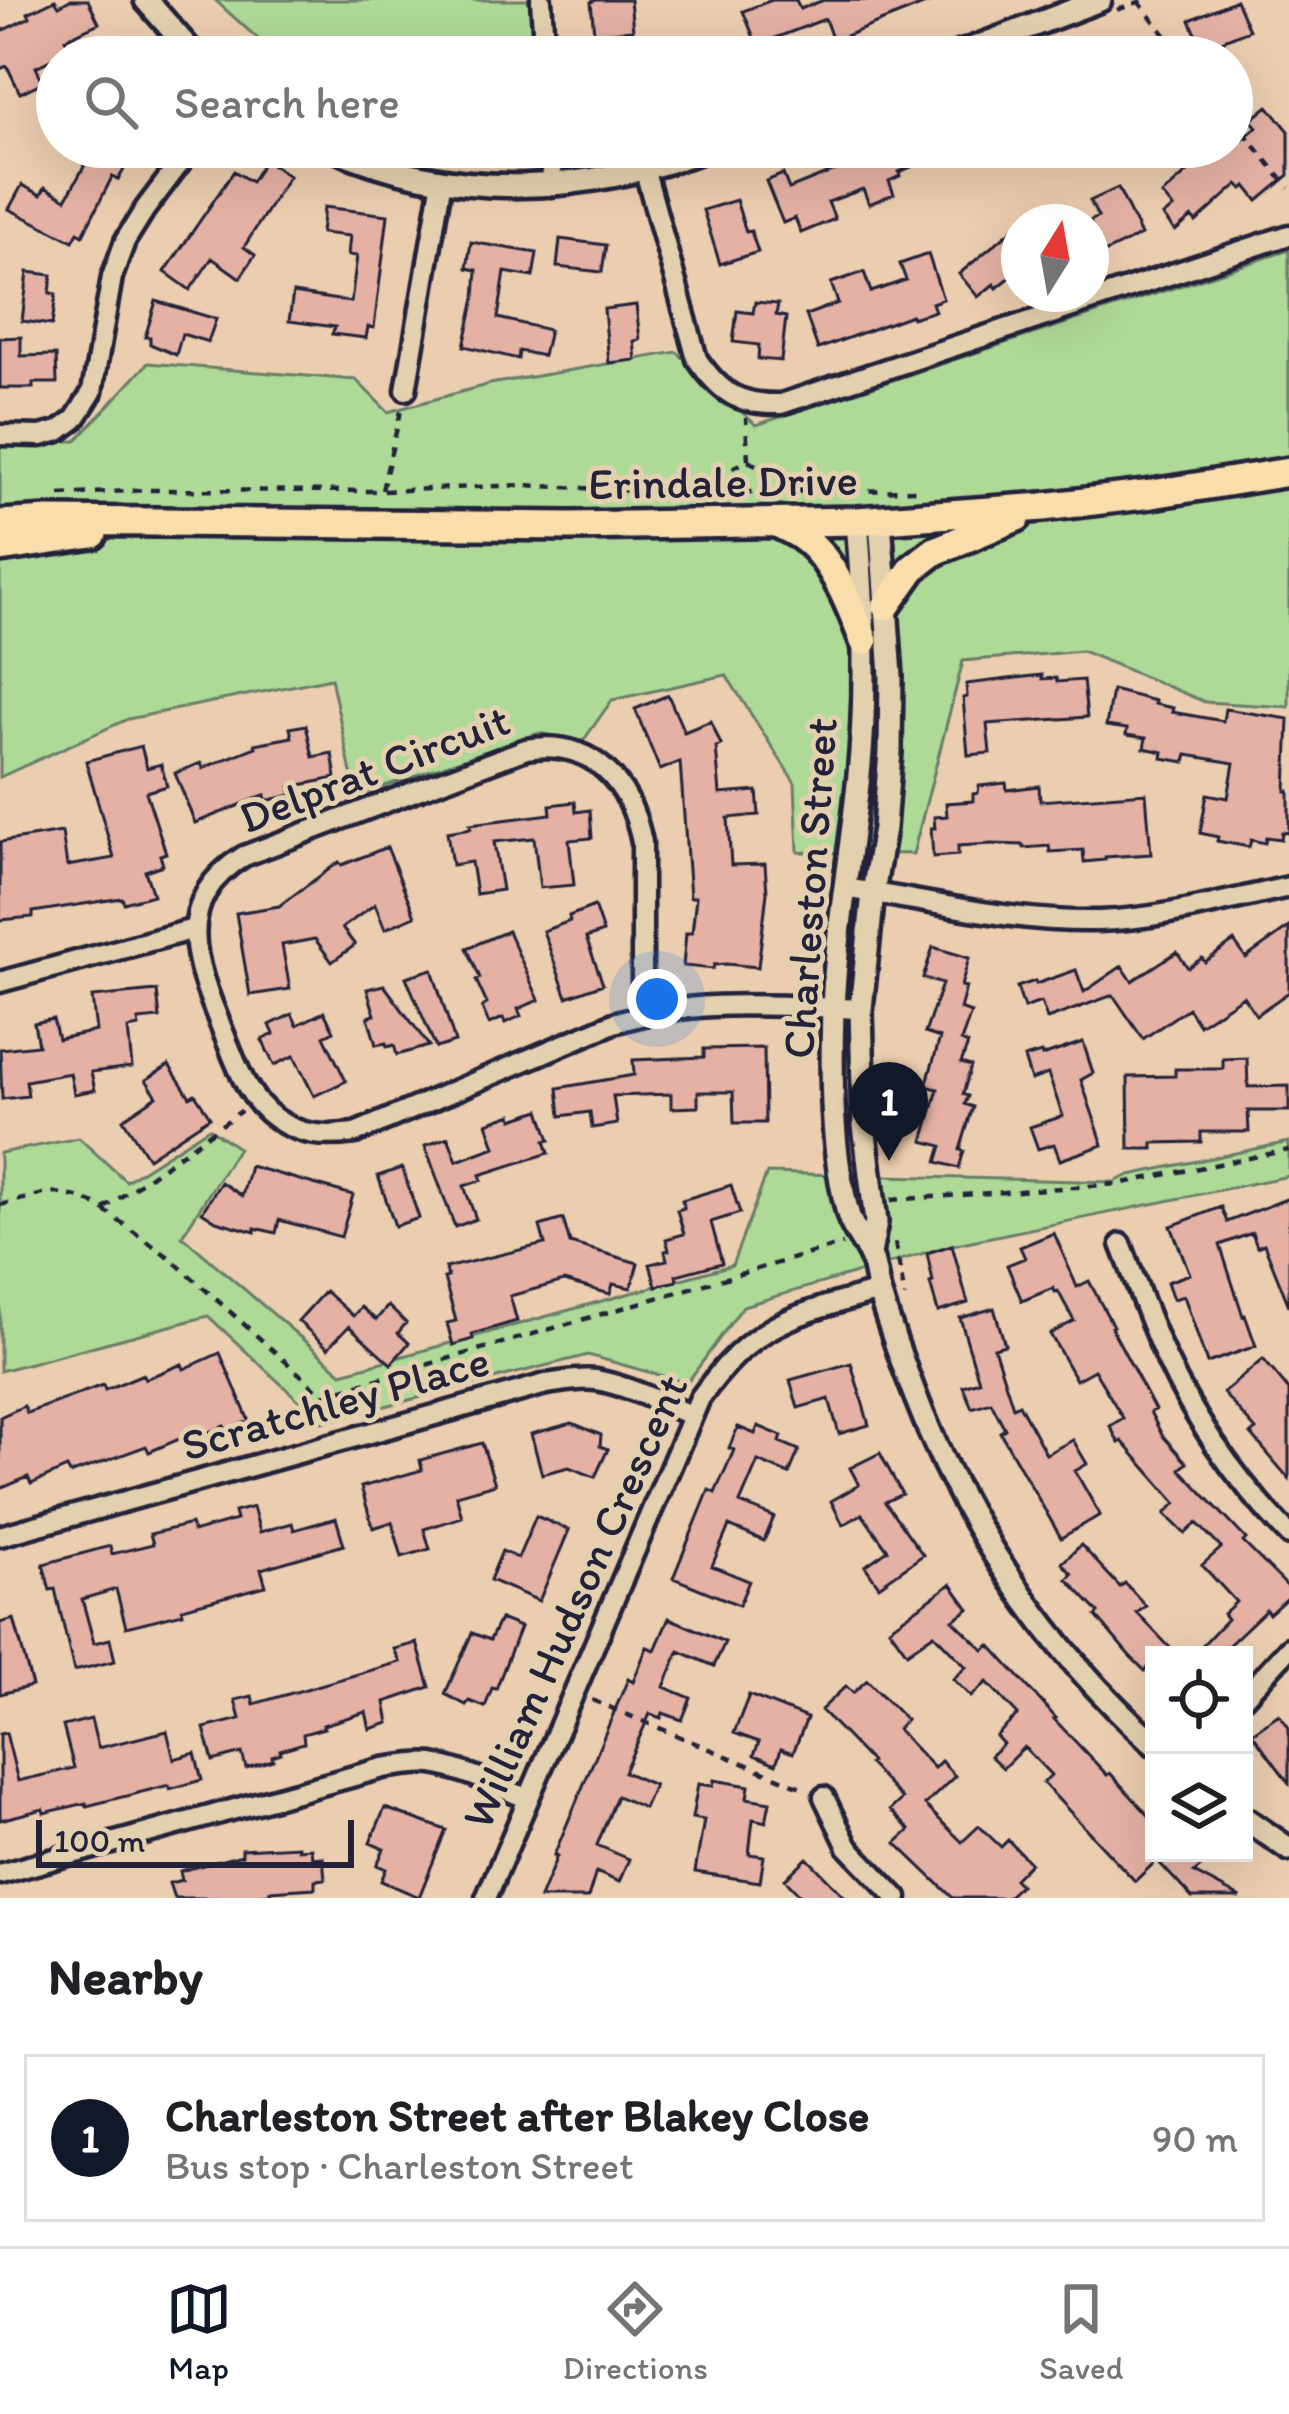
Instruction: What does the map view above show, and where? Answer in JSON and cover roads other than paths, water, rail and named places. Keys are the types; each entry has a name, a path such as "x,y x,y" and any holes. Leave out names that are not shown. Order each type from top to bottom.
{"main road":[{"name":"Erindale Drive","path":"0,524 48,520 571,526 869,520 1043,507 1289,472"},
{"path":"886,606 913,568 935,551 1043,507"},
{"path":"776,522 807,540 822,557 851,606 864,641"},
{"name":"Erindale Drive","path":"0,548 156,524"}],"street":[{"path":"146,0 178,36"},
{"path":"541,0 543,36"},
{"path":"1005,36 1100,0"},
{"path":"0,435 41,436 75,419 92,392 112,277 125,241 176,168"},
{"path":"389,168 497,186 552,186 653,168"},
{"path":"551,168 552,186"},
{"path":"645,171 692,346 712,382 756,405 781,404 1289,235"},
{"path":"406,390 442,179"},
{"name":"Charleston Street","path":"869,520 886,606 891,676 884,828 861,1009 864,1125 876,1222 870,1254"},
{"name":"Charleston Street","path":"869,520 859,780 833,1008 833,1089 850,1220 870,1254 915,1397 945,1465 998,1559 1081,1671 1145,1735"},
{"name":"Delprat Circuit","path":"194,929 215,880 244,856 526,749 570,749 607,770 626,795 638,825 642,1014"},
{"path":"844,888 1029,920 1102,921 1289,887"},
{"path":"0,982 194,929 197,965 242,1077 270,1115 296,1130 325,1136 355,1133 642,1014 687,1006 861,1009"},
{"path":"1121,1244 1167,1359 1199,1421 1259,1504 1289,1535"},
{"name":"William Hudson Crescent","path":"486,1898 691,1415 723,1366 765,1330 796,1315 879,1291"},
{"name":"Scratchley Place","path":"0,1536 546,1384 596,1381 691,1415"},
{"path":"1253,1686 1289,1648"},
{"path":"0,1874 417,1763 450,1769 528,1799"},
{"path":"824,1797 848,1847 897,1898"},
{"path":"1253,1824 1289,1849"}],"place":[{"name":"Charleston Street after Blakey Close","path":"889,1161"}]}
